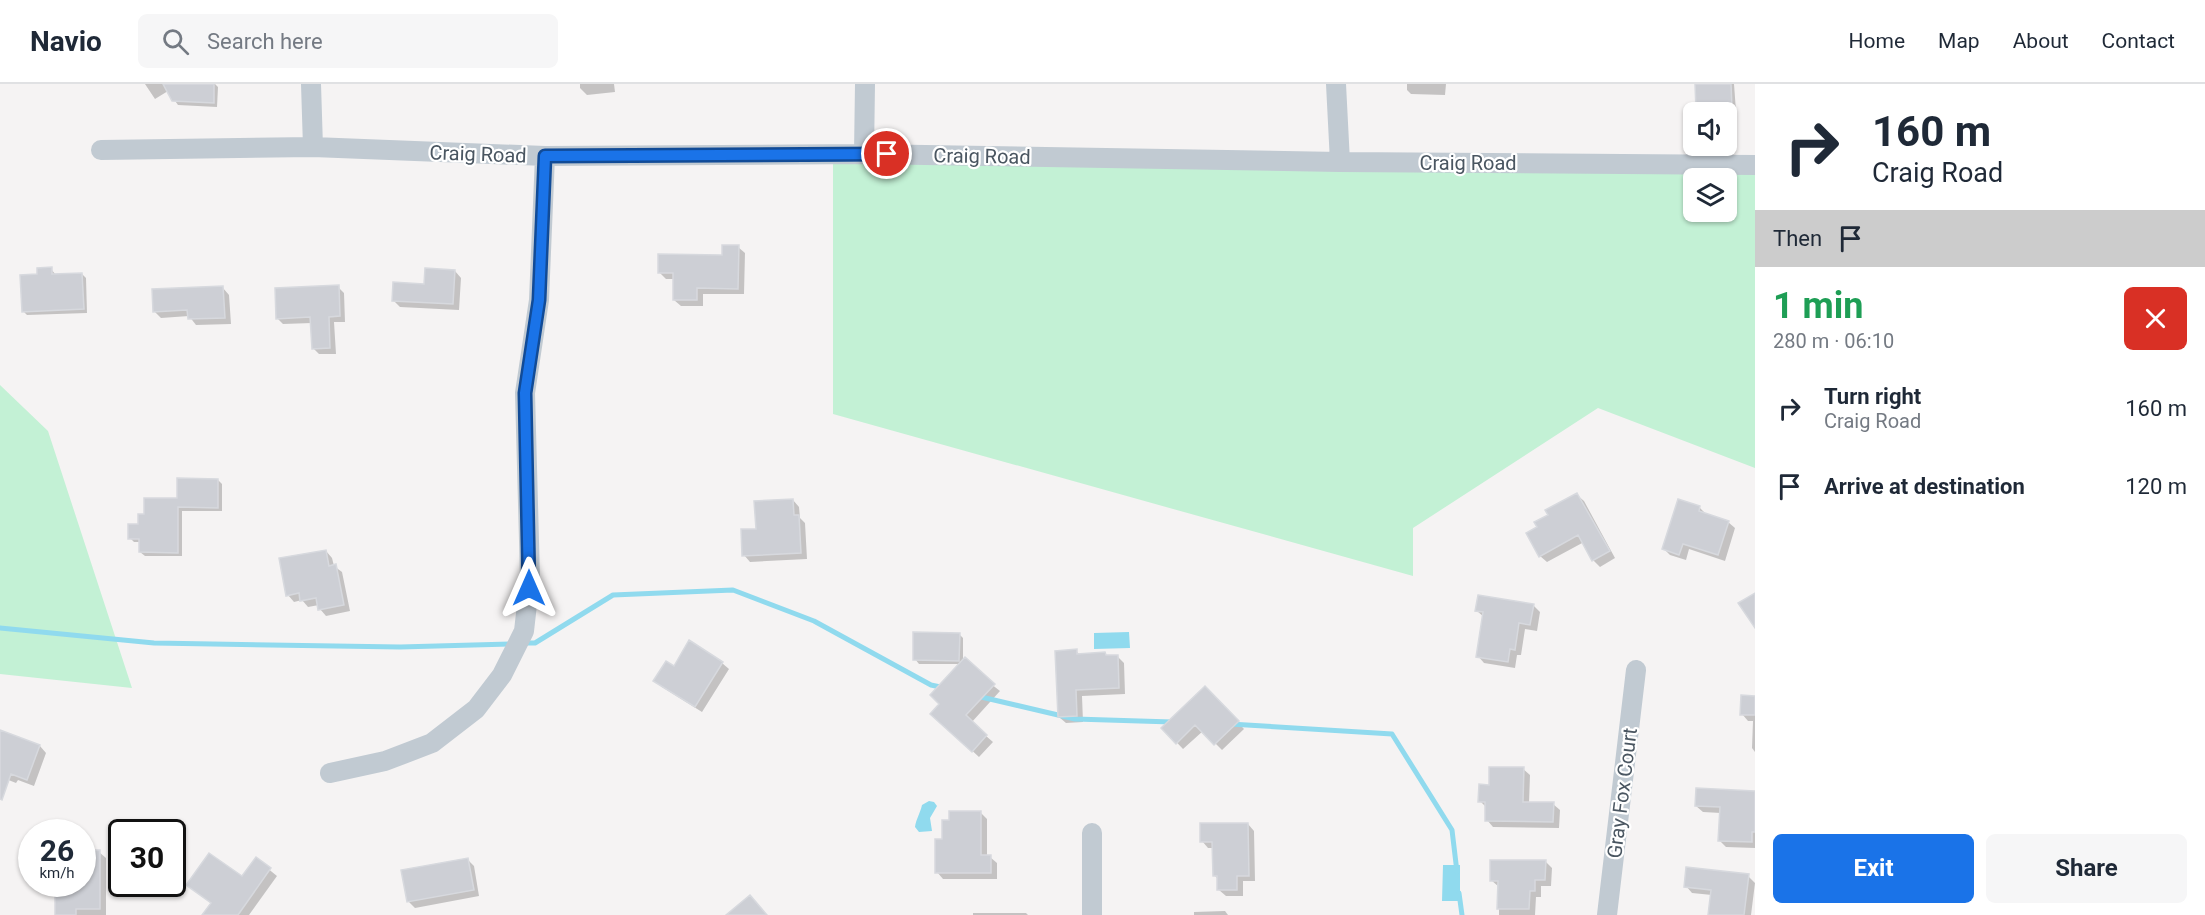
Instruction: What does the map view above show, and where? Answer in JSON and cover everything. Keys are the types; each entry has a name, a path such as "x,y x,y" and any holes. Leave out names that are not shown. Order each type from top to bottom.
{"street":[{"path":"311,84 313,147"},
{"path":"864,154 865,84"},
{"path":"1336,84 1340,162"},
{"name":"Craig Road","path":"101,150 313,147 545,156 864,154 1340,162 1755,165"},
{"path":"330,773 385,761 432,742 476,709 502,675 524,631 530,578 525,393 539,300 545,156"},
{"name":"Gray Fox Court","path":"1607,915 1636,670"},
{"path":"1092,833 1092,915"}],"green space":[{"path":"833,154 1755,165 1755,468 1598,408 1413,528 1413,576 833,414"},
{"path":"0,385 48,431 132,688 0,674"}],"water":[{"path":"1129,632 1130,648 1094,649 1094,633"},
{"path":"929,801 934,802 937,806 930,818 932,831 919,832 915,827 916,821 922,805"},
{"path":"1443,865 1460,865 1460,901 1442,901"}],"building":[{"path":"163,84 214,84 214,103 172,101"},
{"path":"1695,84 1731,84 1732,102 1696,102"},
{"path":"722,245 739,245 738,289 697,288 697,300 673,300 673,273 658,273 658,254 722,255"},
{"path":"52,267 52,274 82,273 84,309 22,312 20,275 37,274 37,268"},
{"path":"425,268 455,270 453,304 392,301 393,282 424,284"},
{"path":"339,285 340,316 329,317 330,348 312,349 310,317 276,319 275,288"},
{"path":"223,286 225,318 188,319 187,310 153,312 152,289"},
{"path":"177,478 218,479 218,508 178,507 178,553 139,552 139,539 128,539 128,524 138,524 138,514 144,514 144,498 177,498"},
{"path":"1577,493 1610,551 1592,561 1578,535 1539,557 1526,533 1537,527 1534,522 1548,515 1545,510"},
{"path":"793,499 794,515 799,515 801,553 742,556 741,529 756,529 754,501"},
{"path":"1678,499 1700,506 1699,511 1729,521 1718,555 1683,544 1679,555 1662,549"},
{"path":"326,550 329,566 336,564 344,605 318,610 316,598 300,601 299,593 286,596 279,558"},
{"path":"1755,593 1755,628 1738,603"},
{"path":"1478,595 1534,604 1530,625 1519,623 1515,650 1510,649 1508,662 1476,657 1483,612 1475,611"},
{"path":"913,632 960,633 959,661 913,660"},
{"path":"689,640 723,662 695,707 653,681 666,661 674,666"},
{"path":"1077,649 1077,654 1105,652 1106,655 1118,655 1119,688 1076,690 1077,716 1058,717 1055,651"},
{"path":"965,657 995,684 966,715 987,735 972,752 930,714 939,704 930,695"},
{"path":"1205,686 1239,721 1214,745 1195,725 1176,744 1161,728"},
{"path":"1741,695 1755,696 1755,715 1740,715"},
{"path":"0,730 40,745 27,780 11,774 2,800 0,799"},
{"path":"1489,767 1524,767 1523,802 1554,802 1553,822 1485,821 1485,802 1478,802 1479,784 1489,785"},
{"path":"1696,788 1755,791 1755,832 1752,832 1752,842 1718,841 1720,807 1695,806"},
{"path":"949,811 981,811 981,855 991,855 991,873 935,873 935,839 942,839 942,820 949,820"},
{"path":"1200,823 1248,823 1249,876 1237,876 1237,890 1217,890 1217,876 1213,876 1212,842 1200,842"},
{"path":"96,850 100,850 100,909 76,909 76,915 55,915 55,897 96,897"},
{"path":"209,853 242,876 256,857 271,868 238,915 202,915 211,903 186,885"},
{"path":"468,858 474,890 407,902 401,870"},
{"path":"1490,860 1546,860 1545,880 1535,880 1535,891 1530,891 1529,909 1497,909 1498,881 1490,881"},
{"path":"1686,867 1749,874 1744,915 1708,915 1711,890 1684,887"},
{"path":"750,895 767,915 726,915"}],"waterway":[{"path":"522,643 535,643 613,595 733,590 814,621 931,685 945,688"},
{"path":"0,628 154,643 400,647 513,644"},
{"path":"977,696 1075,719 1172,722"},
{"path":"1230,724 1392,734 1452,830 1457,872"},
{"path":"1459,893 1462,915"}],"route":[{"path":"529,588 525,393 539,300 545,156 887,154"}]}
